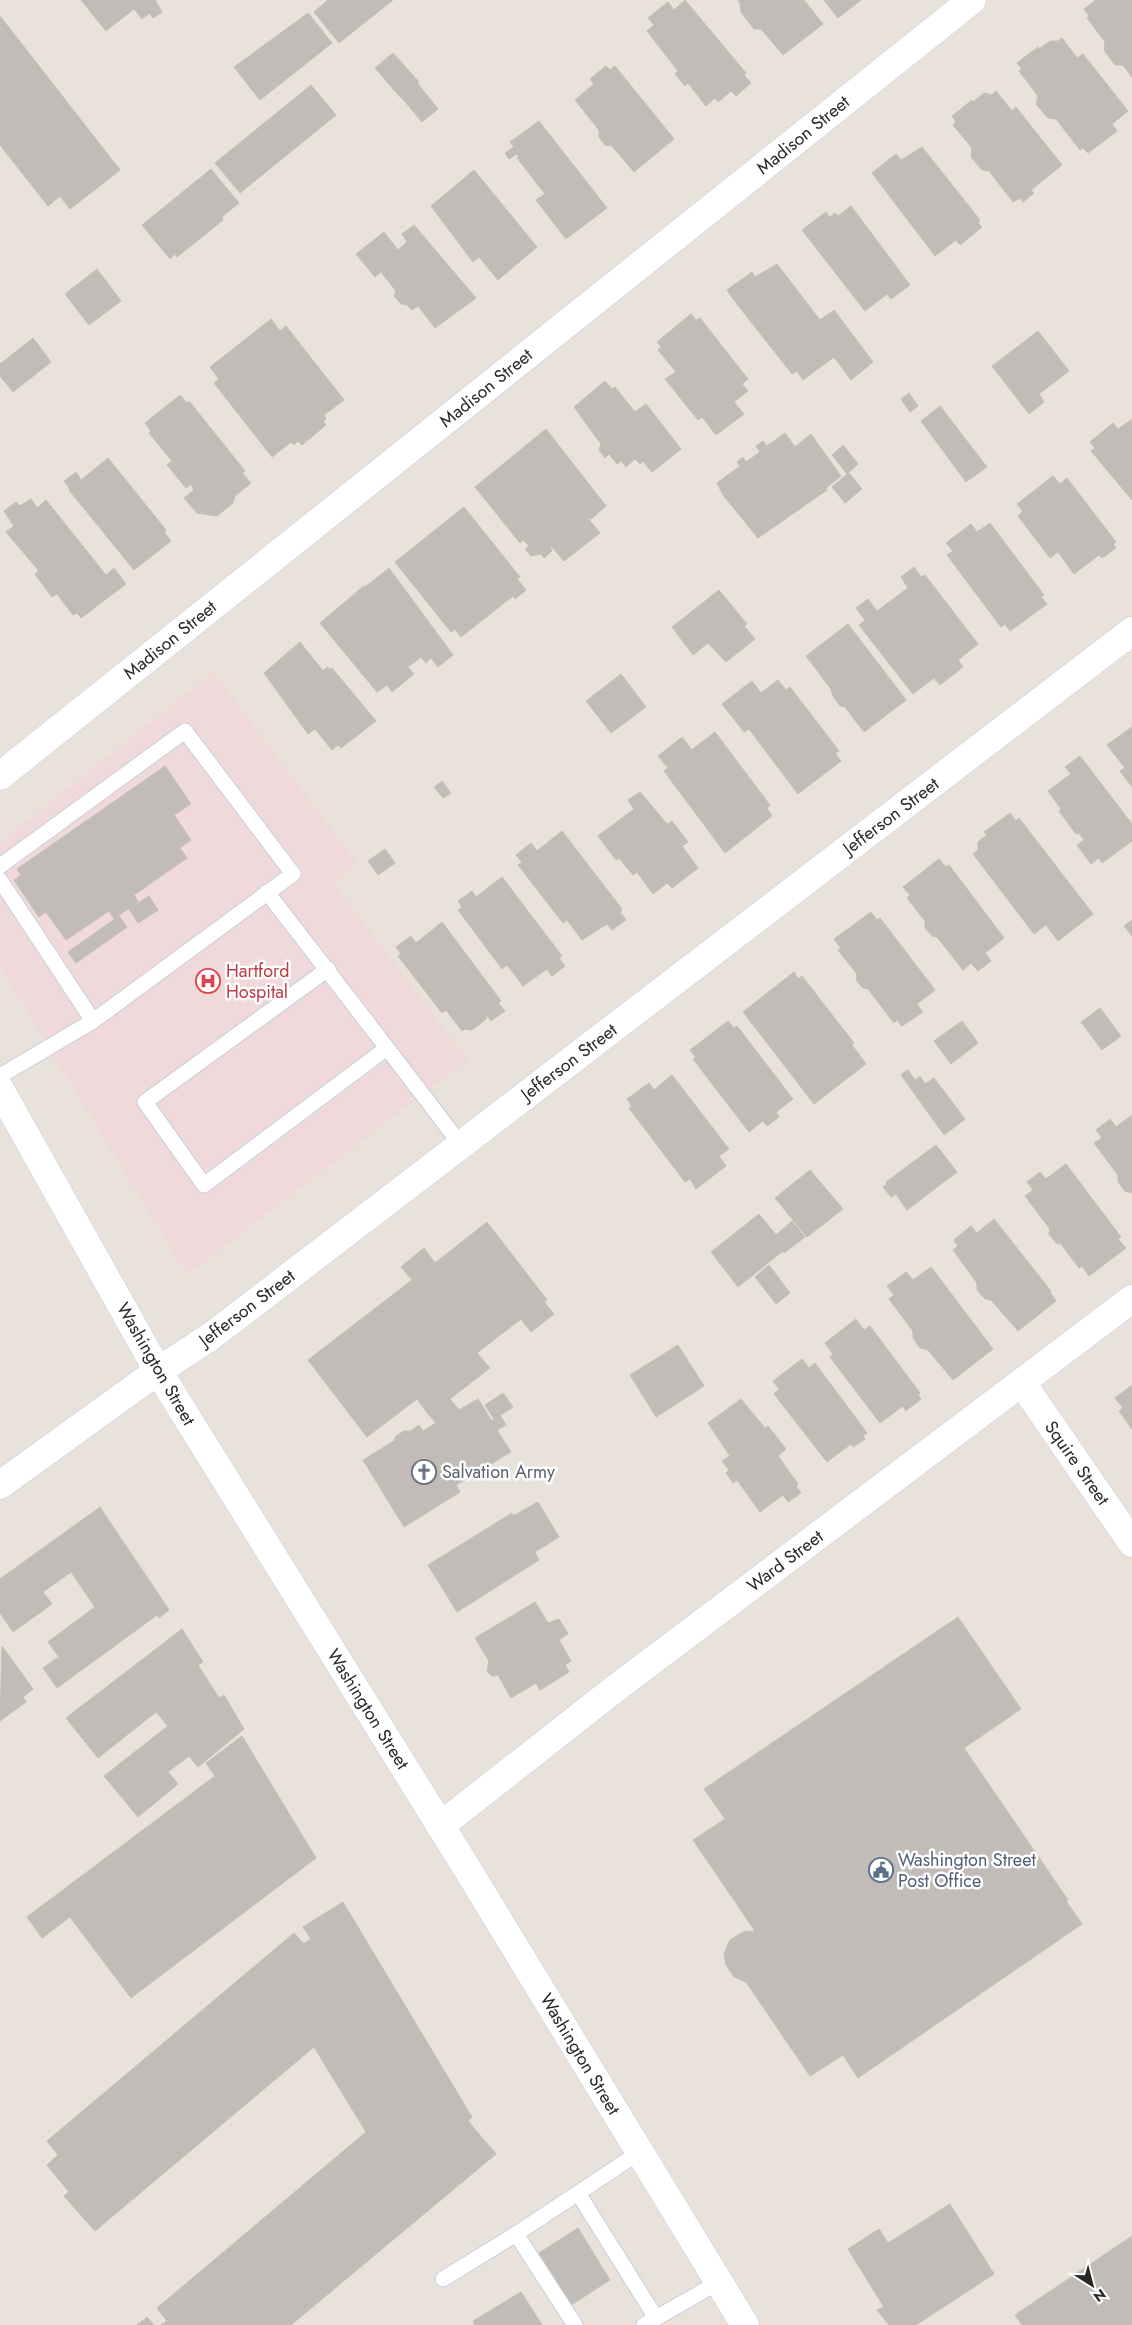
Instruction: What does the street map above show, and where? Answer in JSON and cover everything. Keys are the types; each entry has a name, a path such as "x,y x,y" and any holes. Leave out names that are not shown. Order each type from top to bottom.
{"street":[{"name":"Madison Street","path":"0,776 972,0"},
{"name":"Jefferson Street","path":"0,1485 158,1371 210,1337 1132,631"},
{"name":"Washington Street","path":"0,1088 158,1371 440,1826 745,2325"},
{"name":"Ward Street","path":"440,1826 585,1712 1132,1299"},
{"name":"Squire Street","path":"1022,1383 1132,1543"}],"lane":[{"path":"0,866 184,731 293,874 93,1021 0,1076"},
{"path":"0,880 93,1021"},
{"path":"268,892 461,1145"},
{"path":"328,969 144,1102 204,1185 387,1048"},
{"path":"443,2279 516,2234 640,2152"},
{"path":"578,2193 650,2321 719,2282"},
{"path":"516,2234 575,2325"}],"shaded area":[{"name":"Hartford Hospital","path":"213,672 357,864 333,883 468,1060 187,1275 0,967 0,842"}],"building":[{"path":"81,0 155,0 162,12 153,18 150,13 142,19 134,9 106,31"},
{"path":"328,0 393,0 339,43 314,12"},
{"path":"685,0 746,73 744,75 751,83 736,96 731,91 718,102 715,98 706,106 688,83 685,86 675,74 678,71 647,31 654,25 648,18 668,2 674,10"},
{"path":"738,0 804,0 823,24 783,55 761,29 754,29 741,12"},
{"path":"824,0 861,0 838,18"},
{"path":"1096,0 1132,0 1132,77 1123,65 1115,65 1104,50 1105,42 1087,18 1089,16 1084,9"},
{"path":"308,13 332,43 260,100 234,67"},
{"path":"0,16 120,170 70,209 60,196 48,206 0,145"},
{"path":"1062,38 1077,58 1083,54 1128,111 1112,124 1117,131 1088,153 1083,148 1080,150 1056,119 1048,118 1036,104 1038,96 1019,71 1022,69 1017,63 1038,47 1039,49 1050,41 1058,41"},
{"path":"393,53 419,82 401,98 375,68"},
{"path":"606,66 610,70 615,66 674,139 634,172 612,146 605,145 599,137 599,130 575,100 594,84 590,79"},
{"path":"418,84 438,109 422,122 402,98"},
{"path":"311,85 336,115 240,193 215,163"},
{"path":"996,91 1012,111 1016,107 1062,165 1031,190 1034,193 1023,202 1020,198 1013,202 989,171 982,170 971,157 972,148 953,125 956,122 952,116 972,100 973,102 984,93 992,95"},
{"path":"539,121 607,208 566,239 536,200 545,194 517,158 519,156 517,154 509,159 505,153 514,147 510,142"},
{"path":"922,147 980,220 978,223 982,227 960,245 956,240 935,256 872,173 896,154 901,160"},
{"path":"211,169 239,203 222,217 223,220 177,257 175,254 170,259 142,225"},
{"path":"474,170 537,247 498,280 479,257 473,262 431,206"},
{"path":"851,206 910,285 891,299 887,294 865,311 802,230 826,212 830,217 835,213 838,216"},
{"path":"414,225 476,298 435,328 418,306 412,310 407,305 401,304 394,296 396,291 381,272 375,277 356,254 384,232 398,250 407,242 402,234"},
{"path":"777,264 820,320 834,310 873,362 851,380 834,357 803,380 797,371 792,374 727,290 752,272 755,277"},
{"path":"97,269 121,301 89,325 65,294"},
{"path":"691,314 696,320 700,318 748,379 742,384 748,391 734,402 744,414 716,435 702,417 698,420 665,379 676,372 658,350 661,347 657,342"},
{"path":"271,319 280,331 286,326 344,400 324,415 326,419 323,422 326,425 302,445 298,441 294,445 291,442 272,457 214,383 219,379 210,367"},
{"path":"1038,331 1069,371 1039,394 1044,402 1029,414 992,366"},
{"path":"33,338 51,362 13,392 0,376 0,364"},
{"path":"605,381 612,389 615,387 635,412 646,404 681,449 652,472 643,461 640,464 635,459 626,467 621,461 617,464 609,454 605,458 599,450 601,444 574,407"},
{"path":"909,393 918,406 910,412 901,399"},
{"path":"180,395 187,403 189,401 245,471 242,473 251,483 235,496 233,503 217,516 197,513 184,498 194,490 191,484 186,488 167,465 172,461 149,433 151,431 145,423"},
{"path":"940,406 987,467 966,482 921,421"},
{"path":"1132,419 1132,500 1091,451 1095,448 1090,442 1113,423 1118,429"},
{"path":"546,429 606,506 591,519 586,516 600,533 564,561 551,546 552,551 544,558 541,554 531,556 525,549 529,546 523,540 520,543 475,487"},
{"path":"785,433 795,447 811,434 841,476 826,488 827,490 758,538 723,495 717,483 740,466 737,462 743,457 746,462 760,452 756,446 763,441 767,446"},
{"path":"843,445 858,464 847,474 832,455"},
{"path":"108,458 166,530 164,532 171,541 134,570 69,490"},
{"path":"76,472 81,480 70,489 64,481"},
{"path":"849,473 862,489 845,503 832,487"},
{"path":"1053,476 1060,484 1067,478 1116,542 1113,544 1116,548 1102,558 1099,555 1074,574 1058,552 1050,558 1018,516 1023,511 1017,504"},
{"path":"31,499 37,508 46,500 106,575 114,568 126,584 81,618 77,613 73,615 57,594 52,597 35,574 39,571 6,532 14,526 4,511 16,502 20,506"},
{"path":"464,507 520,577 517,579 526,590 515,599 513,596 461,637 455,629 451,632 395,562"},
{"path":"990,523 1044,595 1041,597 1047,604 1010,631 1005,624 1001,627 947,555 953,551 946,543 971,524 977,532"},
{"path":"914,567 921,577 925,575 978,644 958,660 963,667 940,685 934,678 913,694 859,625 865,620 856,608 868,599 877,611 908,588 901,577"},
{"path":"389,568 453,655 438,667 431,658 426,663 421,657 408,667 414,674 392,692 387,685 377,692 320,623 364,586"},
{"path":"719,590 747,624 744,626 755,639 726,662 708,643 693,655 672,627"},
{"path":"848,624 906,700 864,732 845,707 840,706 833,696 831,689 806,656"},
{"path":"300,642 323,671 327,667 332,668 376,721 341,748 338,745 332,750 315,729 308,734 264,673"},
{"path":"621,674 646,707 611,733 586,701"},
{"path":"778,680 786,690 790,687 839,751 835,753 841,761 798,794 749,729 744,732 722,704 752,681 761,693"},
{"path":"1132,727 1132,787 1120,771 1125,768 1107,745"},
{"path":"715,732 770,805 767,808 772,816 725,853 664,771"},
{"path":"682,737 692,750 668,768 658,756"},
{"path":"1080,756 1132,824 1132,841 1102,863 1099,858 1091,864 1077,845 1084,840 1079,833 1076,834 1059,811 1061,809 1048,791 1071,774 1065,767"},
{"path":"165,766 191,804 174,815 191,840 180,848 187,858 134,895 138,902 114,919 109,911 66,940 46,912 39,917 14,880 21,875 17,869"},
{"path":"442,781 451,793 443,798 434,787"},
{"path":"640,792 667,824 672,821 688,842 682,846 698,868 672,888 667,883 653,894 637,872 633,875 619,858 616,860 598,836 634,809 628,800"},
{"path":"1010,813 1016,821 1019,818 1093,914 1058,941 1046,925 1034,934 973,854 978,850 978,842 987,835 984,832"},
{"path":"562,831 622,909 620,912 626,920 612,930 607,924 582,940 567,920 563,923 518,865 522,862 516,855 531,843 537,851"},
{"path":"385,849 395,863 378,875 368,861"},
{"path":"939,859 946,867 949,865 1004,938 985,953 991,961 978,971 971,963 963,970 937,937 932,936 925,928 925,921 907,898 910,895 903,887"},
{"path":"502,877 562,956 559,958 565,966 552,976 547,969 523,986 507,965 502,969 458,910 462,908 458,901 472,891 476,897"},
{"path":"149,896 158,910 138,923 129,909"},
{"path":"871,912 877,920 880,918 935,990 917,1004 923,1012 902,1026 897,1020 894,1023 868,989 863,988 856,980 857,974 838,950 841,948 834,939"},
{"path":"119,916 127,927 76,963 68,952"},
{"path":"1132,920 1132,936 1124,926"},
{"path":"442,922 501,1001 498,1003 505,1011 491,1021 486,1014 486,1019 472,1030 465,1029 462,1031 446,1010 442,1013 398,956 401,954 396,947 411,936 416,943"},
{"path":"794,972 798,979 802,976 854,1043 852,1045 866,1064 814,1104 743,1012"},
{"path":"1100,1008 1121,1036 1102,1050 1081,1022"},
{"path":"728,1021 734,1028 737,1026 793,1099 776,1112 779,1117 767,1126 763,1121 749,1132 693,1059 696,1058 690,1050"},
{"path":"962,1021 978,1043 951,1064 934,1041"},
{"path":"908,1070 915,1080 920,1076 925,1084 934,1078 965,1119 944,1135 901,1075"},
{"path":"672,1075 729,1149 719,1156 726,1166 696,1189 690,1179 685,1182 629,1108 632,1106 627,1099 649,1083 654,1090"},
{"path":"1132,1115 1132,1193 1125,1191 1118,1182 1118,1175 1094,1143 1102,1138 1096,1130 1110,1119 1116,1127"},
{"path":"936,1145 957,1172 907,1210 896,1194 891,1197 883,1187 887,1184 886,1182"},
{"path":"1066,1164 1121,1237 1118,1239 1126,1248 1089,1276 1082,1266 1079,1268 1061,1244 1056,1243 1049,1234 1050,1229 1025,1196 1033,1190 1027,1182 1040,1172 1046,1179"},
{"path":"810,1170 843,1209 807,1237 775,1198"},
{"path":"759,1214 776,1235 792,1221 805,1237 784,1253 783,1251 738,1287 711,1252"},
{"path":"994,1219 1051,1291 1056,1301 1018,1331 991,1300 985,1299 977,1290 977,1283 953,1250 958,1246 954,1240 971,1226 977,1233"},
{"path":"487,1222 547,1300 544,1302 554,1314 531,1332 521,1319 477,1353 490,1368 429,1415 417,1399 367,1437 308,1360 412,1280 401,1267 424,1248 435,1263"},
{"path":"769,1265 790,1293 776,1304 755,1277"},
{"path":"931,1267 993,1349 953,1380 928,1350 920,1348 913,1338 913,1331 889,1299 894,1295 887,1286 906,1272 913,1280"},
{"path":"856,1319 864,1330 870,1326 920,1393 918,1395 921,1399 906,1411 903,1406 880,1423 830,1357 833,1354 825,1343"},
{"path":"678,1345 704,1386 656,1417 630,1375"},
{"path":"802,1359 809,1368 815,1363 867,1433 863,1436 865,1439 853,1447 851,1444 827,1462 774,1394 779,1389 773,1381"},
{"path":"1132,1385 1132,1429 1119,1411 1123,1408 1115,1398"},
{"path":"503,1393 513,1407 494,1419 485,1405"},
{"name":"Salvation Army","path":"450,1399 459,1410 478,1399 492,1421 500,1415 506,1425 497,1430 511,1452 456,1485 460,1492 404,1527 363,1460 394,1441 396,1436 404,1431 410,1431 419,1425 423,1431 436,1423 429,1415"},
{"path":"741,1399 765,1428 768,1426 786,1449 778,1456 798,1484 796,1486 801,1493 788,1502 783,1495 760,1512 737,1480 733,1483 726,1473 729,1470 722,1461 730,1456 708,1423"},
{"path":"538,1502 559,1537 535,1552 539,1560 457,1612 428,1565 512,1513 513,1516"},
{"path":"100,1507 169,1610 159,1618 157,1615 57,1688 43,1668 59,1657 48,1642 95,1607 71,1572 43,1592 52,1604 13,1632 0,1613 0,1579"},
{"path":"535,1602 548,1623 559,1619 568,1634 559,1640 571,1661 565,1665 569,1672 540,1690 536,1683 511,1698 498,1675 492,1676 487,1671 489,1661 475,1638"},
{"name":"Washington Street Post Office","path":"958,1617 1021,1709 964,1748 1068,1900 1066,1901 1082,1924 858,2078 843,2055 810,2076 746,1982 734,1977 726,1965 724,1954 730,1940 743,1932 755,1931 693,1840 725,1819 704,1789"},
{"path":"182,1629 203,1662 198,1665 219,1698 224,1695 244,1729 198,1767 189,1756 168,1772 178,1784 138,1817 104,1776 168,1726 156,1712 98,1758 66,1718"},
{"path":"2,1646 33,1689 23,1697 26,1702 0,1721"},
{"path":"242,1736 316,1858 131,1998 70,1917 42,1938 27,1917 215,1776 206,1763"},
{"path":"343,1902 472,2117 468,2121 496,2154 291,2325 161,2325 167,2321 157,2308 366,2132 314,2047 95,2231 64,2196 69,2192 47,2165 58,2155 47,2141 294,1933 304,1944 311,1939 303,1927"},
{"path":"950,2204 994,2274 916,2325 889,2325 877,2310 884,2307 848,2249 879,2229 888,2243"},
{"path":"578,2228 610,2280 571,2305 539,2253"},
{"path":"1132,2236 1132,2325 1022,2325 1015,2315"},
{"path":"521,2292 542,2325 475,2325 473,2321"},
{"path":"147,2317 154,2325 137,2325"}],"place":[{"name":"Hartford Hospital","path":"208,981"},
{"name":"Salvation Army","path":"424,1472"},
{"name":"Washington Street Post Office","path":"881,1870"}]}
